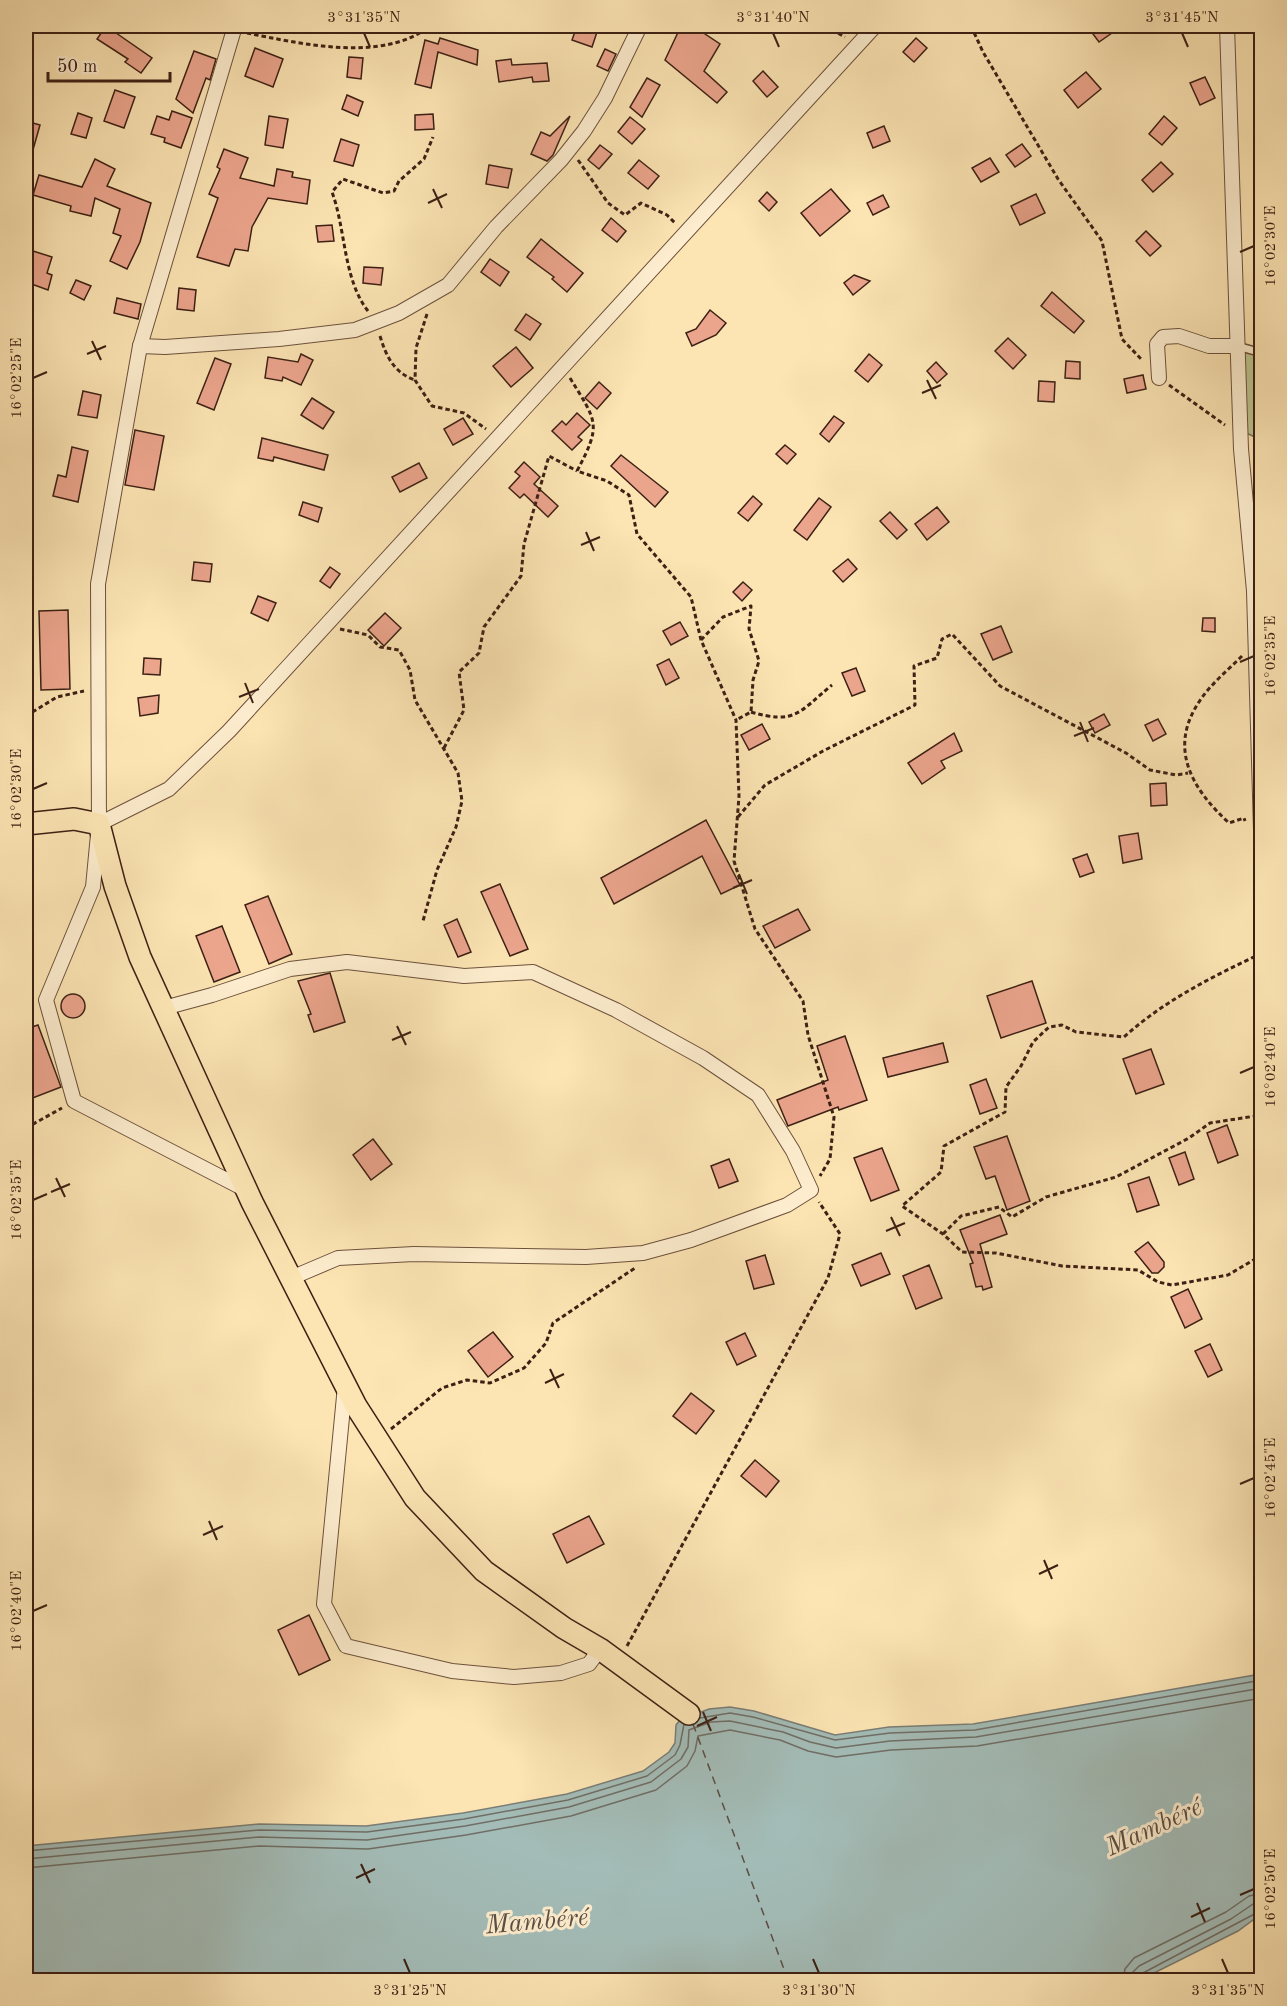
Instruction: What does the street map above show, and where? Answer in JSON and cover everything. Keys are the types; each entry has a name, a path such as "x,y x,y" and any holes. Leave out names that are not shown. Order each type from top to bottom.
{"main road":[{"path":"26,824 74,819 99,824 115,886 140,957 248,1191 345,1384 416,1498 484,1571 564,1628 600,1649 689,1714"}],"street":[{"path":"140,346 165,347 279,339 355,330 399,313 448,285 496,227 571,148 604,98 639,26"},
{"path":"99,824 169,789 229,731 875,26"},
{"path":"1227,26 1240,433 1254,591 1262,864"},
{"path":"235,28 140,346 98,584 99,824 93,887 46,1000 74,1101 248,1191"},
{"path":"1159,378 1157,344 1163,337 1179,336 1209,346 1237,346"},
{"path":"164,1008 290,969 347,962 464,976 533,972 626,1015 703,1058 758,1095 793,1151 812,1190 787,1205 691,1240 655,1250 586,1257 414,1254 338,1258 291,1278"},
{"path":"345,1384 324,1604 346,1646 452,1671 514,1677 561,1673 589,1664 600,1649"}],"lane":[{"path":"1237,346 1262,353"}],"path":[{"path":"235,28 309,45 346,48 417,36 430,26"},
{"path":"825,26 858,44"},
{"path":"971,26 983,52 1058,179 1102,242 1122,339 1159,378 1208,415 1240,433"},
{"path":"415,380 405,377 394,368 383,348 376,322 356,291 341,219 332,192 343,179 383,193 394,191 399,181 423,159 433,137"},
{"path":"571,148 608,203 625,214 641,203 667,215 685,233"},
{"path":"434,292 416,348 415,380 432,406 464,413 498,437"},
{"path":"563,366 592,415 593,440 577,471"},
{"path":"444,748 464,710 459,672 479,653 484,627 521,576 524,544 549,456 577,471 607,481 629,495 637,534 691,597 701,640 736,720 737,818 734,861 755,930 802,1001 808,1035 834,1116 830,1159 812,1190 840,1234 828,1278 618,1663"},
{"path":"701,640 723,617 751,606 749,629 759,661 753,680 751,712"},
{"path":"328,622 345,632 368,635 380,647 399,650 410,670 415,700 458,773 462,801 456,826 436,870 423,921"},
{"path":"737,818 765,785 823,751 915,705 914,666 937,658 942,639 952,634 1000,686 1126,753 1150,770 1176,775 1188,773"},
{"path":"1245,828 1244,818 1229,823 1208,804 1188,773 1184,732 1201,699 1255,642"},
{"path":"736,720 751,712 775,719 788,719 832,685"},
{"path":"26,716 57,697 98,688"},
{"path":"1262,953 1181,993 1145,1018 1124,1037 1076,1032 1062,1025 1049,1028 1033,1042 1021,1066 1006,1087 1005,1112 944,1146 941,1172 902,1206 943,1234 962,1252 996,1253 1062,1266 1138,1270 1158,1282 1172,1286 1228,1275 1262,1255"},
{"path":"26,1128 74,1101"},
{"path":"943,1234 961,1216 999,1208 1012,1217 1046,1197 1116,1177 1189,1138 1210,1123 1262,1115"},
{"path":"378,1439 442,1388 467,1380 490,1383 524,1368 546,1343 553,1323 630,1273 655,1250"}],"green space":[{"path":"1241,351 1261,356 1261,433 1257,438 1242,431"}],"water":[{"name":"Mambéré","path":"1261,1674 1261,1914 1238,1931 1140,1980 26,1980 26,1846 259,1824 366,1826 463,1813 567,1794 643,1771 669,1752 675,1743 676,1725 680,1720 709,1709 730,1707 754,1711 835,1735 889,1727 973,1724"}],"building":[{"path":"106,26 152,58 141,73 125,62 128,59 97,39"},
{"path":"577,26 598,29 592,47 572,40"},
{"path":"681,26 693,26 720,44 704,71 727,92 717,103 665,60"},
{"path":"1087,26 1122,26 1099,42"},
{"path":"440,38 478,50 477,65 438,52 431,88 415,84 425,40 438,44"},
{"path":"916,38 927,48 914,62 903,52"},
{"path":"255,48 283,59 273,87 245,76"},
{"path":"605,49 616,54 608,71 597,66"},
{"path":"194,51 216,59 210,80 206,78 193,113 176,99"},
{"path":"349,57 363,58 361,79 347,77"},
{"path":"511,59 512,65 547,63 549,81 533,82 532,77 499,82 496,61"},
{"path":"763,71 778,87 767,97 753,81"},
{"path":"1086,72 1101,89 1078,108 1064,90"},
{"path":"1205,77 1215,98 1200,105 1190,83"},
{"path":"647,78 660,85 642,117 630,107"},
{"path":"115,90 135,97 124,128 104,121"},
{"path":"347,95 363,102 358,116 342,109"},
{"path":"172,111 192,118 181,148 164,142 165,138 151,134 157,116 169,120"},
{"path":"78,113 92,118 86,138 71,134"},
{"path":"433,114 434,129 415,130 415,115"},
{"path":"269,116 288,119 283,148 265,145"},
{"path":"570,116 553,155 547,161 531,154 541,132 550,136"},
{"path":"1164,116 1177,128 1162,145 1149,134"},
{"path":"630,117 645,129 632,144 618,132"},
{"path":"26,121 40,125 29,164 26,163"},
{"path":"884,126 890,141 873,148 867,133"},
{"path":"341,139 359,145 353,166 334,161"},
{"path":"1022,144 1031,156 1015,167 1006,155"},
{"path":"600,145 612,154 599,169 588,160"},
{"path":"224,149 248,158 240,178 274,186 277,169 293,172 292,177 310,180 307,204 268,198 252,227 248,251 235,249 229,266 197,257 218,198 209,194 220,169 217,167"},
{"path":"990,158 999,172 981,182 972,168"},
{"path":"95,159 115,169 107,186 151,203 140,242 127,269 110,261 121,236 113,233 120,209 95,198 91,216 70,211 71,206 33,195 39,175 82,187"},
{"path":"639,160 659,176 648,189 628,173"},
{"path":"1161,162 1173,174 1153,192 1142,180"},
{"path":"489,165 512,169 508,188 486,184"},
{"path":"831,189 850,211 820,236 801,213"},
{"path":"767,192 777,202 769,211 759,201"},
{"path":"1036,194 1045,213 1020,225 1011,206"},
{"path":"883,195 889,207 873,215 867,203"},
{"path":"611,218 626,231 617,242 602,230"},
{"path":"332,225 334,241 318,242 316,226"},
{"path":"1146,231 1161,246 1150,256 1136,241"},
{"path":"541,239 583,273 567,292 552,279 554,277 527,257"},
{"path":"33,251 52,257 47,273 52,275 48,290 26,282"},
{"path":"490,259 509,272 500,286 481,272"},
{"path":"364,267 383,268 381,285 363,283"},
{"path":"854,275 870,281 853,295 844,283"},
{"path":"76,280 91,286 84,300 70,293"},
{"path":"179,288 196,290 194,311 177,309"},
{"path":"1052,292 1084,321 1074,333 1041,306"},
{"path":"117,298 141,304 138,319 114,313"},
{"path":"710,310 726,323 716,335 692,346 686,333 696,329"},
{"path":"526,314 541,324 530,340 515,330"},
{"path":"1008,338 1026,355 1013,369 995,351"},
{"path":"516,347 533,368 511,387 493,366"},
{"path":"301,354 313,360 301,385 283,377 282,381 265,378 268,357 298,362"},
{"path":"869,354 882,365 868,382 855,371"},
{"path":"215,358 231,364 214,410 197,403"},
{"path":"1066,361 1080,362 1080,379 1065,378"},
{"path":"936,362 947,374 937,383 927,371"},
{"path":"1143,375 1146,389 1127,393 1124,379"},
{"path":"1039,381 1055,382 1054,402 1038,401"},
{"path":"599,382 611,393 597,409 585,398"},
{"path":"83,391 101,395 97,418 78,415"},
{"path":"312,398 334,412 323,429 301,415"},
{"path":"577,413 590,425 578,437 582,440 572,450 552,431 562,421 566,425"},
{"path":"834,416 844,423 829,442 820,434"},
{"path":"463,418 473,434 453,445 444,429"},
{"path":"135,430 164,436 154,490 125,485"},
{"path":"262,438 328,455 324,470 274,457 273,461 258,458"},
{"path":"785,445 796,454 787,464 776,454"},
{"path":"72,447 88,451 78,502 53,496 58,475 66,477"},
{"path":"621,455 668,492 655,507 611,466"},
{"path":"524,462 540,477 534,484 558,506 548,517 524,494 520,498 509,488 520,476 515,472"},
{"path":"419,463 427,478 400,492 392,477"},
{"path":"753,496 762,504 748,521 738,513"},
{"path":"819,498 831,507 807,540 794,530"},
{"path":"303,502 322,508 318,522 299,515"},
{"path":"937,507 949,522 927,540 915,524"},
{"path":"890,512 907,530 897,539 880,521"},
{"path":"848,559 857,569 843,582 833,571"},
{"path":"194,562 212,564 210,582 192,580"},
{"path":"330,567 340,574 330,588 320,581"},
{"path":"743,582 752,590 742,601 733,592"},
{"path":"258,596 276,603 268,621 251,613"},
{"path":"68,610 70,689 41,690 39,611"},
{"path":"385,613 401,628 384,646 368,630"},
{"path":"1203,618 1215,618 1215,632 1202,631"},
{"path":"680,622 688,636 671,645 663,631"},
{"path":"1001,626 1012,652 993,660 981,634"},
{"path":"144,658 161,659 160,675 143,674"},
{"path":"669,659 679,678 666,685 657,665"},
{"path":"856,668 865,691 852,696 842,673"},
{"path":"159,695 158,713 140,716 138,698"},
{"path":"1104,714 1110,725 1095,733 1089,722"},
{"path":"1158,719 1166,734 1153,741 1145,725"},
{"path":"762,724 770,739 749,750 741,735"},
{"path":"954,733 962,751 941,761 945,768 922,784 908,763"},
{"path":"1166,783 1167,805 1151,806 1150,784"},
{"path":"706,820 740,885 721,894 702,856 614,904 601,878"},
{"path":"1138,833 1142,859 1123,863 1119,836"},
{"path":"1087,854 1094,872 1080,877 1073,859"},
{"path":"500,884 528,949 510,956 481,892"},
{"path":"268,896 292,954 269,964 245,905"},
{"path":"798,909 810,930 775,948 763,926"},
{"path":"457,919 471,952 458,957 444,925"},
{"path":"222,926 240,972 214,982 196,936"},
{"path":"330,973 345,1022 314,1032 308,1015 311,1014 298,981"},
{"path":"1032,981 1046,1023 1001,1038 987,996"},
{"path":"73,994 82,997 85,1006 82,1015 73,1018 64,1015 61,1006 64,997"},
{"path":"38,1025 61,1087 30,1099 26,1088 26,1029"},
{"path":"845,1036 867,1100 839,1110 838,1107 788,1126 777,1100 828,1080 817,1046"},
{"path":"943,1043 948,1062 888,1077 883,1058"},
{"path":"1151,1049 1164,1084 1136,1094 1123,1059"},
{"path":"986,1079 997,1108 980,1114 970,1085"},
{"path":"1227,1125 1238,1155 1218,1163 1207,1133"},
{"path":"1007,1136 1030,1201 1007,1210 995,1176 986,1179 974,1147"},
{"path":"373,1139 392,1164 371,1180 353,1155"},
{"path":"882,1148 899,1190 871,1201 854,1158"},
{"path":"1185,1152 1194,1179 1179,1185 1169,1158"},
{"path":"729,1159 738,1181 719,1188 711,1166"},
{"path":"1149,1177 1159,1205 1137,1212 1128,1184"},
{"path":"1000,1215 1007,1234 980,1244 992,1287 983,1290 982,1286 976,1287 970,1264 973,1263 960,1230"},
{"path":"1148,1242 1164,1262 1164,1267 1158,1273 1152,1273 1135,1252"},
{"path":"881,1253 890,1274 861,1286 852,1265"},
{"path":"765,1255 774,1284 754,1289 746,1261"},
{"path":"929,1265 942,1298 916,1309 903,1276"},
{"path":"1188,1289 1202,1319 1185,1328 1171,1297"},
{"path":"493,1332 513,1357 488,1377 468,1351"},
{"path":"745,1333 756,1356 737,1365 726,1342"},
{"path":"1210,1344 1222,1370 1208,1377 1195,1351"},
{"path":"691,1393 714,1411 696,1434 673,1416"},
{"path":"755,1460 779,1481 766,1497 741,1476"},
{"path":"589,1516 604,1544 567,1563 553,1534"},
{"path":"309,1615 330,1660 299,1675 278,1630"}],"ferry route":[{"path":"693,1724 788,1980"}]}
